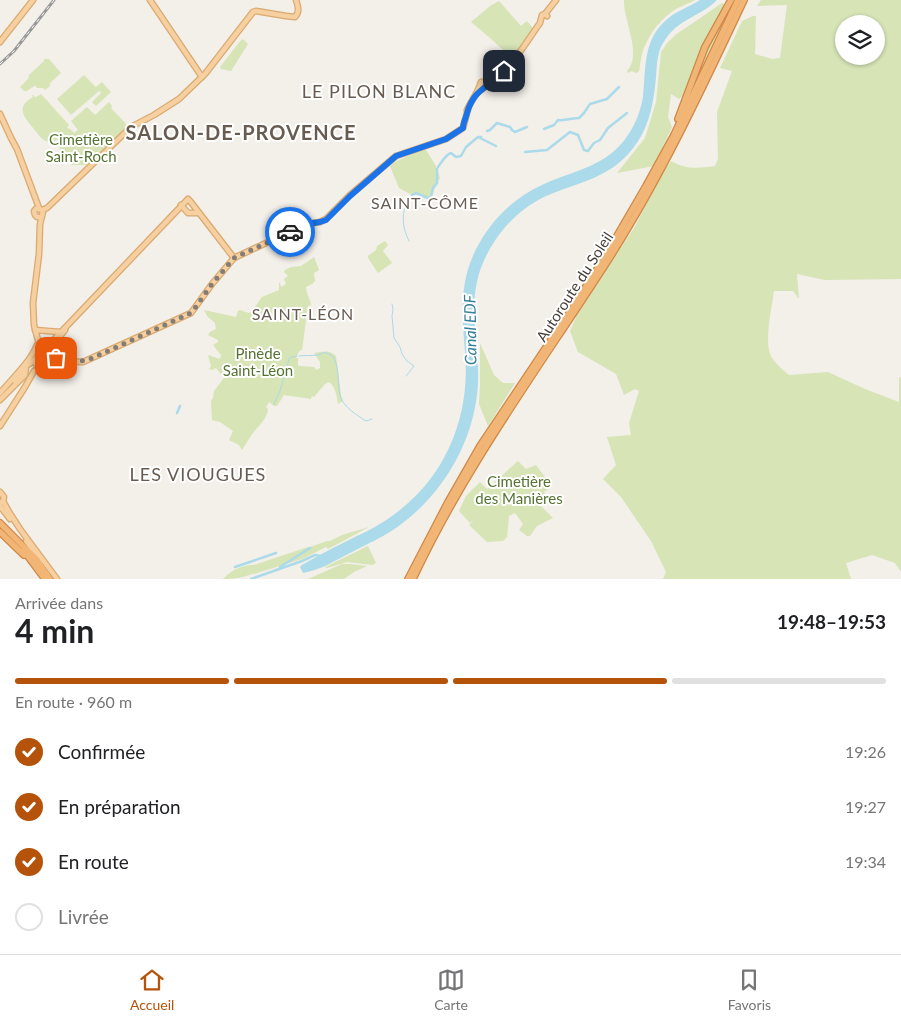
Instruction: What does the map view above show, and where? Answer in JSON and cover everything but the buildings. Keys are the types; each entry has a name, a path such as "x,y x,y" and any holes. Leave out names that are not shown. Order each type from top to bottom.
{"highway":[{"path":"665,153 664,149 675,127 705,47 731,0"},
{"name":"Autoroute du Soleil","path":"413,579 452,502 484,448 610,252 665,153 738,0"},
{"name":"Autoroute du Soleil","path":"610,252 638,211 666,162 744,0"},
{"name":"Autoroute du Soleil","path":"408,579 480,446 533,371"},
{"path":"0,523 37,560 50,579"},
{"path":"0,529 28,556 44,579"},
{"path":"0,533 7,538 44,579"}],"main road":[{"path":"0,42 33,0"},
{"path":"150,0 202,77"},
{"path":"40,212 51,206 131,127 175,103 208,71 254,12 293,17 298,14 296,0"},
{"path":"40,355 73,362 88,360 189,314 234,258 307,224 323,221 396,156 449,138 461,126 477,93 484,85 493,82 508,66 556,0"},
{"path":"0,114 17,149 40,212 39,254 32,310 40,365 33,365 0,397"},
{"path":"0,118 40,212"},
{"path":"40,355 182,207 188,198 234,258"},
{"path":"192,212 194,206"},
{"path":"182,207 188,213 200,213"},
{"path":"35,330 63,331"},
{"path":"0,424 16,402 33,365 63,331"},
{"path":"54,357 50,354 49,350 63,331"},
{"path":"0,424 25,384 33,365"},
{"path":"0,397 24,371"},
{"path":"0,492 3,495 1,503 56,579"}],"green space":[{"path":"624,0 695,0 667,15 657,26 645,45 639,71 636,73 632,71 628,73 627,71 633,56 633,47 624,8"},
{"path":"761,0 901,0 901,279 825,280 797,274 799,299 793,291 774,291 768,344 772,358 789,375 828,372 899,402 899,378 901,377 901,572 895,563 872,555 846,563 851,579 663,579 666,572 651,541 621,497 603,479 616,465 607,437 631,435 629,423 639,391 635,389 624,395 616,374 578,352 570,331 580,308 634,228 663,172 671,161 687,167 715,166 718,159 717,112 732,71 720,68 742,21 753,16 756,16 755,54 772,59 780,58 787,5 757,6"},
{"path":"499,1 521,26 527,21 533,28 512,58 471,22"},
{"path":"722,3 730,7 694,86 679,99 671,94 668,117 672,127 654,166 617,173 645,138 656,102 661,52 678,33"},
{"path":"243,39 248,44 231,71 221,69 220,67"},
{"path":"44,59 49,59 61,73 45,90 34,86 24,91 20,87"},
{"path":"84,75 96,87 102,82 111,92 96,106 92,102 101,93 99,91 71,115 57,99"},
{"name":"Cimetière Saint-Roch","path":"41,94 69,125 67,128 74,133 78,130 71,121 87,107 95,115 109,102 112,106 111,108 129,127 88,165 72,165 56,143 60,138 50,142 44,140 27,120 23,112 24,105 33,97 32,95 35,97"},
{"path":"421,150 426,150 436,166 440,178 428,199 417,194 412,195 399,188 390,166"},
{"path":"385,241 388,245 383,251 392,263 378,273 368,256 376,250 377,246"},
{"name":"Pinède Saint-Léon","path":"314,257 319,270 314,273 315,281 306,287 311,305 308,306 302,350 299,351 296,358 298,358 298,365 314,367 316,370 320,368 320,362 314,353 328,352 336,356 343,401 338,404 334,389 329,382 311,399 284,395 277,406 269,402 264,419 242,450 239,445 229,440 233,431 220,422 212,420 211,401 214,391 224,378 216,368 209,369 211,366 208,355 220,359 221,355 213,345 218,340 208,335 216,329 215,323 207,316 204,310 236,317 240,310 249,313 262,297 279,290 279,283 281,287 286,284 284,279 288,276 284,272 285,270 301,266"},
{"path":"480,343 494,375 503,383 515,383 488,426 479,404"},
{"name":"Cimetière des Manières","path":"518,461 526,469 536,465 552,487 544,492 549,499 541,506 553,518 537,526 530,536 527,536 519,530 523,524 515,513 509,516 507,537 503,541 487,542 469,525 473,521 470,523 459,511 466,496 480,482 487,489"},
{"path":"369,527 328,549 326,547 302,559 245,576 223,579 229,573 241,567 254,565 308,547 311,549 310,547"},
{"path":"368,546 376,563 372,565 347,562 325,567"},
{"path":"342,564 367,566 344,579 308,579"}],"water":[{"name":"Canal EDF","path":"700,0 717,0 676,27 662,44 658,58 653,101 647,123 643,133 630,152 605,172 533,203 510,222 491,247 482,265 477,281 475,298 474,314 478,365 476,405 463,446 454,465 442,483 413,515 396,528 316,570 303,573 300,567 302,565 375,527 392,516 411,501 427,483 451,444 459,422 464,399 466,375 463,318 464,289 471,260 478,246 498,217 519,199 542,185 600,161 620,146 636,121 639,111 643,96 645,66 652,38 668,18"}],"waterway":[{"path":"544,129 554,125 558,120 579,118 590,104 607,99 619,87"},
{"path":"525,152 547,150 570,132 578,135 584,150 588,151 594,143 600,140 608,128 627,113"},
{"path":"487,131 497,123 510,127 515,132 527,127"},
{"path":"438,167 449,154 451,153 456,157 461,156 466,147 478,137 481,137"},
{"path":"480,138 496,146"},
{"path":"412,195 416,193 428,198 431,197 433,188 437,183 437,169"},
{"path":"406,203 411,196"},
{"path":"406,204 403,223 409,241"},
{"path":"392,304 394,338 402,354 414,366 406,376"},
{"path":"299,356 324,353 331,355 338,372 343,402 366,421 372,419"},
{"path":"274,404 280,391 289,359 297,356"},
{"path":"177,413 180,406"},
{"path":"280,567 310,548"},
{"path":"235,567 276,553"},
{"name":"Canal EDF","path":"251,579 315,555 321,556"}],"railway":[{"path":"0,64 14,51 54,0"}],"way so far":[{"path":"56,358 69,362 83,362 193,312 212,284 234,258 290,232"}],"district":[{"name":"LE PILON BLANC","path":"379,92"},
{"name":"SALON-DE-PROVENCE","path":"241,133"},
{"name":"SAINT-CÔME","path":"425,203"},
{"name":"SAINT-LÉON","path":"303,314"},
{"name":"LES VIOUGUES","path":"198,475"}],"route":[{"path":"290,232 307,224 326,220 350,196 396,156 451,137 463,128 474,96 481,89 492,83 504,71"}]}
